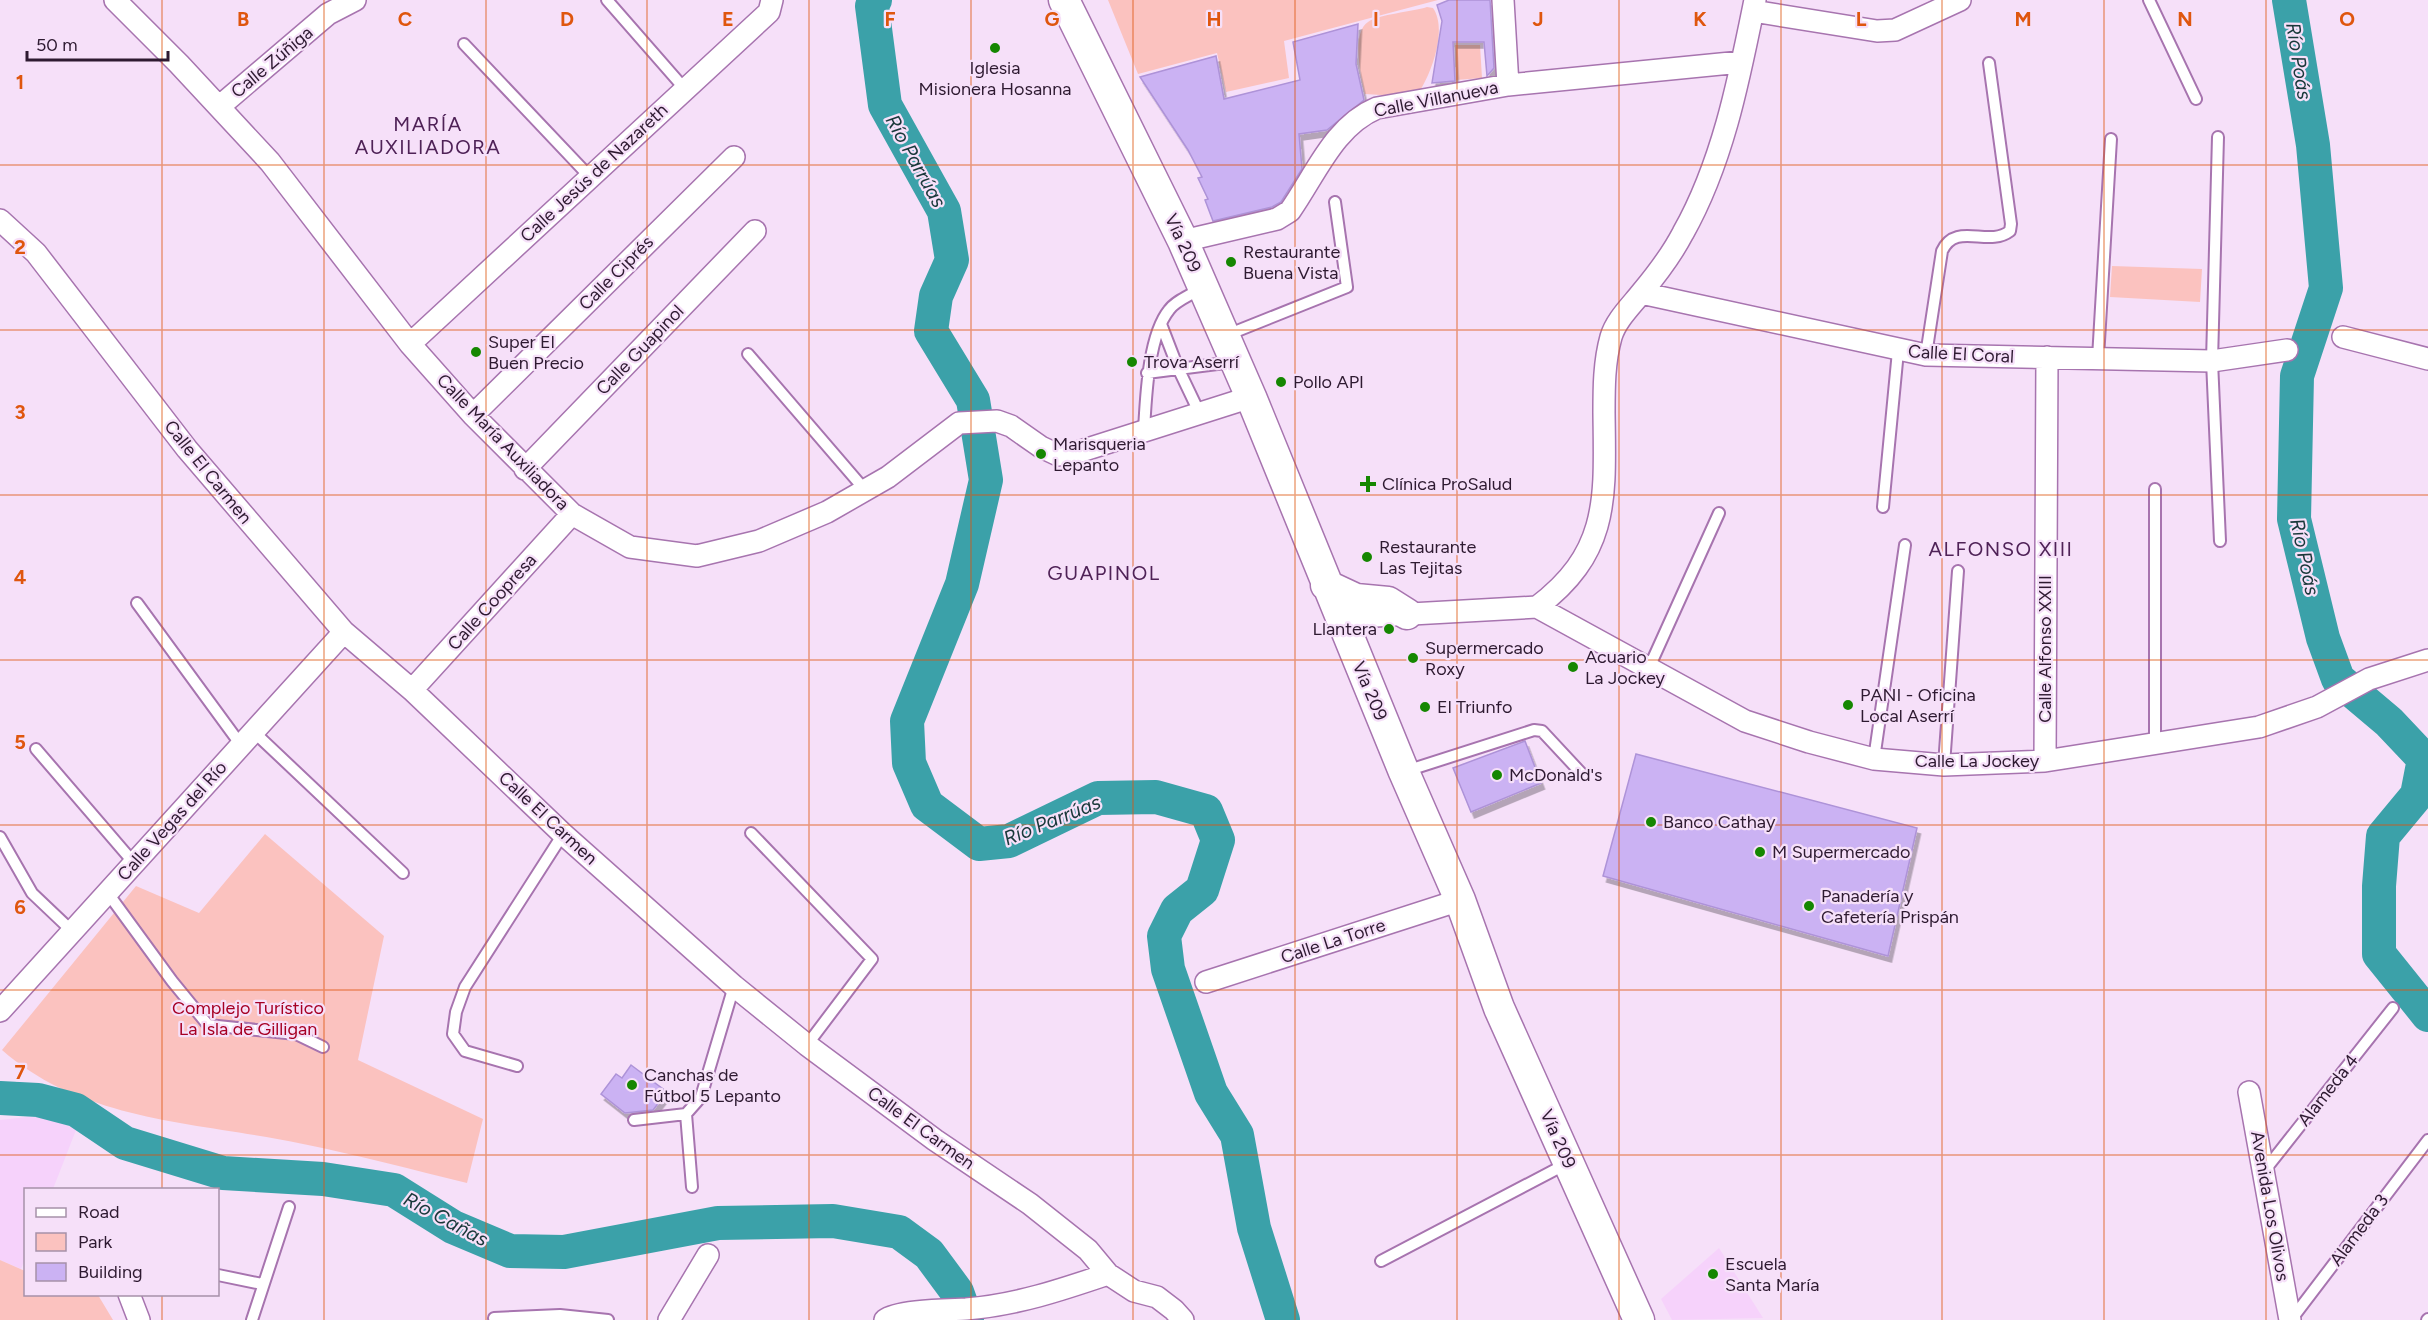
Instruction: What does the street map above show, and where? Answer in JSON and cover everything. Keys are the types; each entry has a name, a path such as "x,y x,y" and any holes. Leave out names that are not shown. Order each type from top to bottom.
{"main road":[{"name":"Vía 209","path":"1064,0 1203,287 1251,397 1339,618 1460,900 1499,1008 1640,1320"},
{"path":"1326,585 1356,599 1388,602 1407,614"}],"street":[{"name":"Calle María Auxiliadora","path":"115,0 220,106 270,162 410,344 473,415 572,514 630,547 697,556 759,541 827,512 888,477 959,423 997,421 1011,426 1041,447 1058,455 1078,452 1251,397"},
{"name":"Calle Zúñiga","path":"220,106 328,14 356,0"},
{"name":"Calle Jesús de Nazareth","path":"410,344 684,88 769,12 772,0"},
{"path":"1503,0 1508,85"},
{"path":"1339,618 1536,608 1562,588 1575,572 1591,548 1602,505 1605,471 1604,376 1612,334 1625,311 1641,293 1683,234 1702,195 1717,157 1754,6 1877,31 1895,30 1960,0"},
{"name":"Calle Villanueva","path":"1183,242 1250,223 1277,219 1290,211 1328,151 1359,116 1377,108 1508,85 1741,62"},
{"name":"Calle Ciprés","path":"473,415 734,158"},
{"name":"Calle El Carmen","path":"0,220 36,253 187,449 344,632 412,690 563,834 734,986 807,1045 935,1140 1030,1204 1088,1250 1108,1274 1134,1291 1157,1297 1183,1320"},
{"name":"Calle Guapinol","path":"525,469 755,231"},
{"name":"Calle El Coral","path":"1641,293 1898,351 1926,355 2212,361 2288,350"},
{"path":"2343,337 2428,359"},
{"name":"Calle Alfonso XXIII","path":"2045,761 2047,357"},
{"name":"Calle Coopresa","path":"412,690 572,514"},
{"name":"Calle La Jockey","path":"1536,608 1745,721 1809,742 1874,759 1944,765 2045,761 2259,727 2317,707 2369,679 2428,660"},
{"name":"Calle Vegas del Río","path":"4,1000 72,931 344,632"},
{"name":"Calle La Torre","path":"1206,982 1460,900"},
{"name":"Avenida Los Olivos","path":"2249,1092 2290,1320"},
{"path":"669,1320 708,1255"},
{"path":"885,1320 926,1312 987,1308 1040,1298 1108,1274"},
{"path":"130,1296 139,1320"}],"lane":[{"path":"607,0 684,88"},
{"path":"2149,0 2196,99"},
{"path":"464,44 590,177"},
{"path":"1926,355 1942,251 1947,242 1954,237 2002,237 2010,231 2011,224 1989,63"},
{"path":"2218,137 2212,361 2220,541"},
{"path":"2098,358 2111,139"},
{"path":"1147,373 1178,368 1230,349 1347,287 1335,202"},
{"path":"1144,430 1147,373 1161,324 1169,309 1203,287"},
{"path":"1161,324 1178,368 1199,412"},
{"path":"1884,507 1898,351"},
{"path":"748,354 865,490"},
{"path":"2155,489 2155,744"},
{"path":"1648,670 1719,513"},
{"path":"1874,759 1905,545"},
{"path":"1944,765 1958,571"},
{"path":"137,603 247,738 403,873"},
{"path":"1404,772 1534,730 1542,731 1583,775"},
{"path":"36,749 134,863"},
{"path":"751,833 872,959 807,1045"},
{"path":"517,1066 465,1051 453,1034 456,1012 465,987 563,834"},
{"path":"0,837 32,893 72,931"},
{"path":"107,892 208,1025 296,1034 323,1047"},
{"path":"634,1120 686,1114 701,1097 734,986"},
{"name":"Alameda 4","path":"2264,1171 2393,1008"},
{"path":"686,1114 692,1187"},
{"name":"Alameda 3","path":"2290,1320 2428,1140"},
{"path":"1381,1261 1568,1163"},
{"path":"252,1320 288,1207"},
{"path":"219,1275 262,1284"},
{"path":"494,1318 560,1315 608,1320"}],"shaded area":[{"path":"27,1117 52,1118 76,1130 53,1188 24,1188 24,1262 21,1269 0,1260 0,1120"},
{"name":"Escuela Santa María","path":"1719,1248 1763,1318 1672,1320 1661,1299"}],"green space":[{"path":"1108,0 1438,0 1284,41 1289,78 1226,92 1217,53 1138,74"},
{"path":"1427,7 1433,8 1437,16 1439,37 1434,60 1421,89 1397,96 1365,94 1359,56 1360,36 1363,28 1373,19"},
{"path":"1455,45 1480,45 1482,78 1456,80"},
{"path":"2112,266 2202,269 2200,302 2110,297"},
{"name":"Complejo Turístico La Isla de Gilligan","path":"265,834 384,936 358,1060 483,1119 467,1183 324,1148 185,1124 107,1106 70,1092 35,1074 2,1050 136,886 199,913"},
{"path":"0,1260 24,1271 24,1296 99,1296 113,1320 0,1320"}],"building":[{"path":"1449,0 1490,0 1494,68 1487,76 1484,42 1453,42 1455,81 1432,83 1442,21 1437,5"},
{"path":"1358,24 1356,64 1364,100 1327,130 1299,134 1302,169 1281,202 1272,207 1213,221 1205,200 1208,199 1198,178 1202,177 1188,150 1140,77 1216,56 1224,99 1300,80 1293,42"},
{"name":"McDonald's","path":"1525,741 1541,783 1471,812 1453,768"},
{"name":"M Supermercado","path":"1636,754 1917,828 1888,956 1603,876"},
{"name":"Canchas de Fútbol 5 Lepanto","path":"631,1065 667,1092 653,1110 625,1113 601,1094 616,1074 622,1078"}],"waterway":[{"name":"Río Parrúas","path":"875,0 872,6 885,105 944,211 952,260 936,296 931,331 973,400 986,480 962,584 907,721 909,763 927,805 979,844 1009,841 1098,798 1156,797 1206,811 1218,840 1202,890 1177,910 1164,936 1168,969 1211,1093 1237,1135 1254,1228 1283,1320"},
{"name":"Río Poás","path":"2289,0 2313,145 2326,288 2297,376 2294,519 2323,638 2338,679 2389,722 2424,759 2417,795 2383,836 2379,886 2379,954 2428,1015"},
{"name":"Río Cañas","path":"0,1098 38,1100 76,1110 125,1143 223,1173 323,1179 394,1190 453,1227 510,1251 564,1252 718,1223 833,1221 899,1232 929,1254 957,1292 967,1320"}],"place":[{"name":"Iglesia Misionera Hosanna","path":"995,48"},
{"name":"Restaurante Buena Vista","path":"1231,262"},
{"name":"Super El Buen Precio","path":"476,352"},
{"name":"Trova Aserrí","path":"1132,362"},
{"name":"Pollo API","path":"1281,382"},
{"name":"Marisqueria Lepanto","path":"1041,454"},
{"name":"Clínica ProSalud","path":"1368,484"},
{"name":"Restaurante Las Tejitas","path":"1367,557"},
{"name":"Llantera","path":"1389,629"},
{"name":"Supermercado Roxy","path":"1413,658"},
{"name":"Acuario La Jockey","path":"1573,667"},
{"name":"PANI - Oficina Local Aserrí","path":"1848,705"},
{"name":"El Triunfo","path":"1425,707"},
{"name":"McDonald's","path":"1497,775"},
{"name":"Banco Cathay","path":"1651,822"},
{"name":"M Supermercado","path":"1760,852"},
{"name":"Panadería y Cafetería Prispán","path":"1809,906"},
{"name":"Canchas de Fútbol 5 Lepanto","path":"632,1085"},
{"name":"Escuela Santa María","path":"1713,1274"}],"district":[{"name":"MARÍA AUXILIADORA","path":"428,136"},
{"name":"ALFONSO XIII","path":"2001,549"},
{"name":"GUAPINOL","path":"1104,573"}]}
